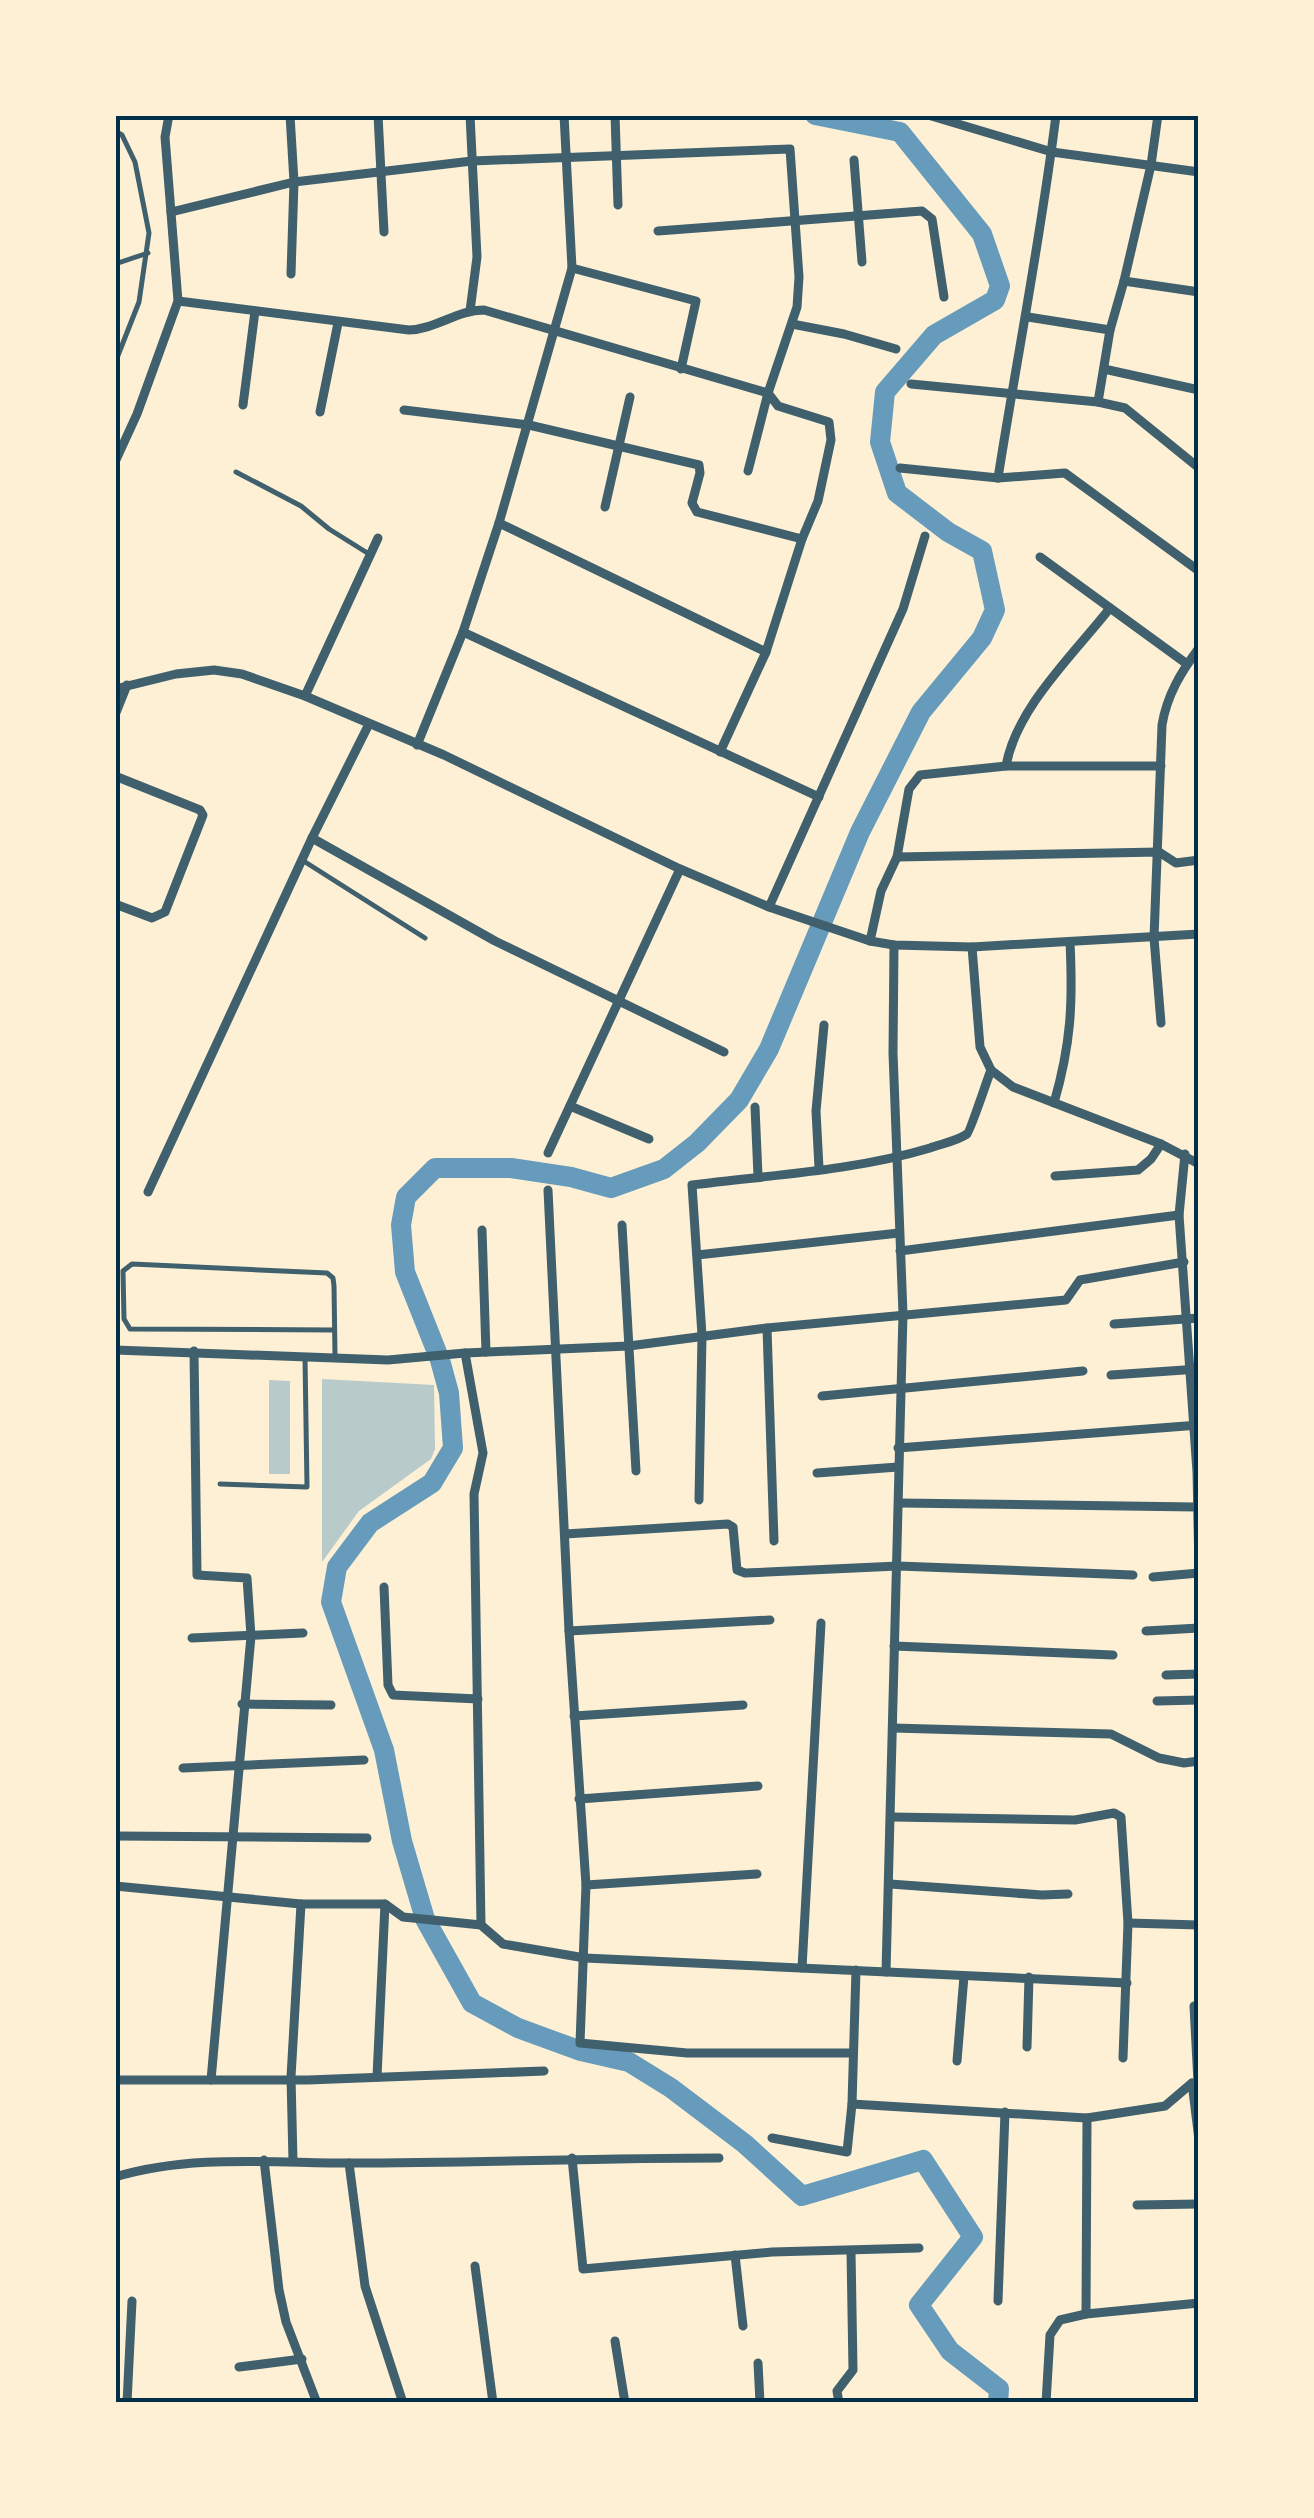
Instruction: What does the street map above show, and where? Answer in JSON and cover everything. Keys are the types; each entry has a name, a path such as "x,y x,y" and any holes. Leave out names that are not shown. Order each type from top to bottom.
{"street":[{"path":"115,462 178,301 165,137 169,115"},
{"path":"290,115 294,182 291,274"},
{"path":"378,115 384,232"},
{"path":"470,115 477,257 470,311"},
{"path":"417,745 463,632 499,523 572,268 564,115"},
{"path":"615,115 618,205"},
{"path":"928,115 1052,152 1199,172"},
{"path":"998,478 1028,317 1056,115"},
{"path":"1098,402 1158,115"},
{"path":"171,212 294,182 472,161 790,149 799,277 792,324 768,393 748,471"},
{"path":"854,160 862,262"},
{"path":"658,231 911,210 929,214 944,297"},
{"path":"572,268 696,301 681,369"},
{"path":"1124,281 1199,292"},
{"path":"178,301 425,330 470,311 484,310 768,393 778,406 823,418 832,429 818,500 766,652 720,752"},
{"path":"243,405 255,310"},
{"path":"1028,317 1110,330"},
{"path":"320,412 338,322"},
{"path":"792,324 896,349"},
{"path":"1104,369 1199,390"},
{"path":"911,384 1011,392 1125,408 1199,468"},
{"path":"605,507 630,397"},
{"path":"404,410 529,425 698,464 700,473 692,503 697,512 802,538"},
{"path":"900,468 998,478 1065,473 1199,571"},
{"path":"499,523 766,652"},
{"path":"769,907 903,609 925,536"},
{"path":"304,696 378,538"},
{"path":"1040,557 1187,664"},
{"path":"1006,766 1025,715 1110,608"},
{"path":"463,632 819,797"},
{"path":"1161,1023 1154,938 1166,705 1199,648"},
{"path":"115,689 176,674 214,670 242,674 417,745 680,870 769,907 870,941 972,947 1199,934"},
{"path":"115,714 126,686"},
{"path":"148,1192 368,724"},
{"path":"870,941 881,892 897,857 910,789 920,776 1006,766 1160,766"},
{"path":"115,776 200,810 203,815 165,912 152,918 115,904"},
{"path":"312,838 495,942 724,1052"},
{"path":"897,857 1159,852 1176,864 1199,860"},
{"path":"548,1153 680,870"},
{"path":"1054,1103 1067,1056 1071,1022 1070,942"},
{"path":"886,1972 903,1314 894,945"},
{"path":"972,947 980,1047 991,1070 1013,1088 1161,1144 1199,1164"},
{"path":"819,1168 816,1110 824,1025"},
{"path":"700,1500 702,1336 692,1185 898,1158 968,1134 991,1070"},
{"path":"570,1106 649,1140"},
{"path":"755,1107 758,1176"},
{"path":"1055,1176 1138,1170 1152,1159 1161,1144"},
{"path":"1152,1577 1199,1572 1193,1319 1178,1214 1185,1154"},
{"path":"548,1190 569,1630 586,1884 580,2043 688,2053 851,2053"},
{"path":"900,1250 1178,1214"},
{"path":"622,1225 636,1471"},
{"path":"482,1230 486,1352"},
{"path":"697,1255 899,1234"},
{"path":"115,1350 388,1360 630,1346 767,1328 1066,1300 1080,1280 1184,1262"},
{"path":"1114,1324 1193,1319"},
{"path":"767,1328 774,1541"},
{"path":"194,1350 196,1574 246,1578 250,1636 211,2080"},
{"path":"465,1353 483,1452 474,1494 481,1925"},
{"path":"1111,1374 1194,1369"},
{"path":"822,1396 1083,1372"},
{"path":"898,1448 1196,1426"},
{"path":"817,1473 898,1468"},
{"path":"899,1502 1196,1508"},
{"path":"564,1534 728,1524 733,1527 739,1572 898,1566 1133,1574"},
{"path":"384,1587 388,1685 393,1695 478,1699"},
{"path":"569,1630 770,1620"},
{"path":"802,1968 821,1623"},
{"path":"1146,1630 1199,1628"},
{"path":"192,1638 303,1633"},
{"path":"894,1646 1113,1655"},
{"path":"1166,1676 1199,1674"},
{"path":"1157,1701 1199,1700"},
{"path":"242,1704 331,1705"},
{"path":"574,1716 743,1705"},
{"path":"893,1728 1111,1734 1159,1758 1184,1764 1199,1762"},
{"path":"182,1768 364,1760"},
{"path":"579,1799 758,1786"},
{"path":"891,1816 1076,1820 1114,1814 1121,1817 1128,1923 1123,2058"},
{"path":"115,1836 367,1838"},
{"path":"586,1884 758,1874"},
{"path":"890,1884 1042,1896 1068,1894"},
{"path":"115,1886 300,1904 384,1904 403,1917 481,1925 503,1944 586,1958 1127,1983"},
{"path":"293,2161 291,2078 300,1904"},
{"path":"376,2077 384,1904"},
{"path":"1128,1923 1199,1925"},
{"path":"772,2138 846,2152 852,2104 856,1970"},
{"path":"957,2061 964,1976"},
{"path":"1027,2047 1029,1977"},
{"path":"1199,2006 1194,2006 1199,2140"},
{"path":"115,2080 544,2071"},
{"path":"852,2104 1087,2118 1165,2106 1197,2083"},
{"path":"998,2301 1006,2112"},
{"path":"1086,2314 1087,2118"},
{"path":"572,2158 583,2270 735,2255 919,2248"},
{"path":"115,2177 161,2168 264,2160 349,2163 719,2158"},
{"path":"264,2160 278,2290 317,2403"},
{"path":"349,2163 364,2286 403,2403"},
{"path":"1137,2205 1199,2204"},
{"path":"839,2403 838,2391 854,2370 850,2251"},
{"path":"735,2255 743,2326"},
{"path":"475,2266 493,2403"},
{"path":"127,2403 132,2301"},
{"path":"1046,2403 1050,2335 1054,2326 1068,2317 1086,2314 1199,2303"},
{"path":"615,2341 625,2403"},
{"path":"239,2367 302,2359"},
{"path":"758,2362 760,2403"}],"lane":[{"path":"115,131 122,135 135,162 149,233 139,302 115,363"},
{"path":"115,264 148,254"},
{"path":"236,472 301,506 370,555"},
{"path":"302,860 426,938"},
{"path":"334,1330 130,1329 124,1319 123,1271 132,1264 327,1274 334,1286 335,1358"},
{"path":"220,1484 308,1486 305,1356"}],"shaded area":[{"path":"322,1379 434,1385 435,1449 431,1459 359,1511 322,1562"},
{"path":"269,1380 290,1381 290,1474 269,1474"}],"waterway":[{"path":"815,115 900,132 982,234 1000,286 995,300 934,335 885,392 880,442 897,493 948,532 982,551 995,610 982,638 921,712 860,832 769,1049 739,1100 697,1143 664,1169 611,1188 511,1168 435,1168 406,1197 401,1225 405,1272 440,1360 449,1393 453,1448 432,1483 370,1523 337,1567 331,1602 384,1750 402,1841 425,1919 472,2003 518,2028 581,2051 629,2062 671,2088 745,2144 802,2196 923,2160 973,2237 919,2305 950,2351 999,2389 998,2403"}]}
